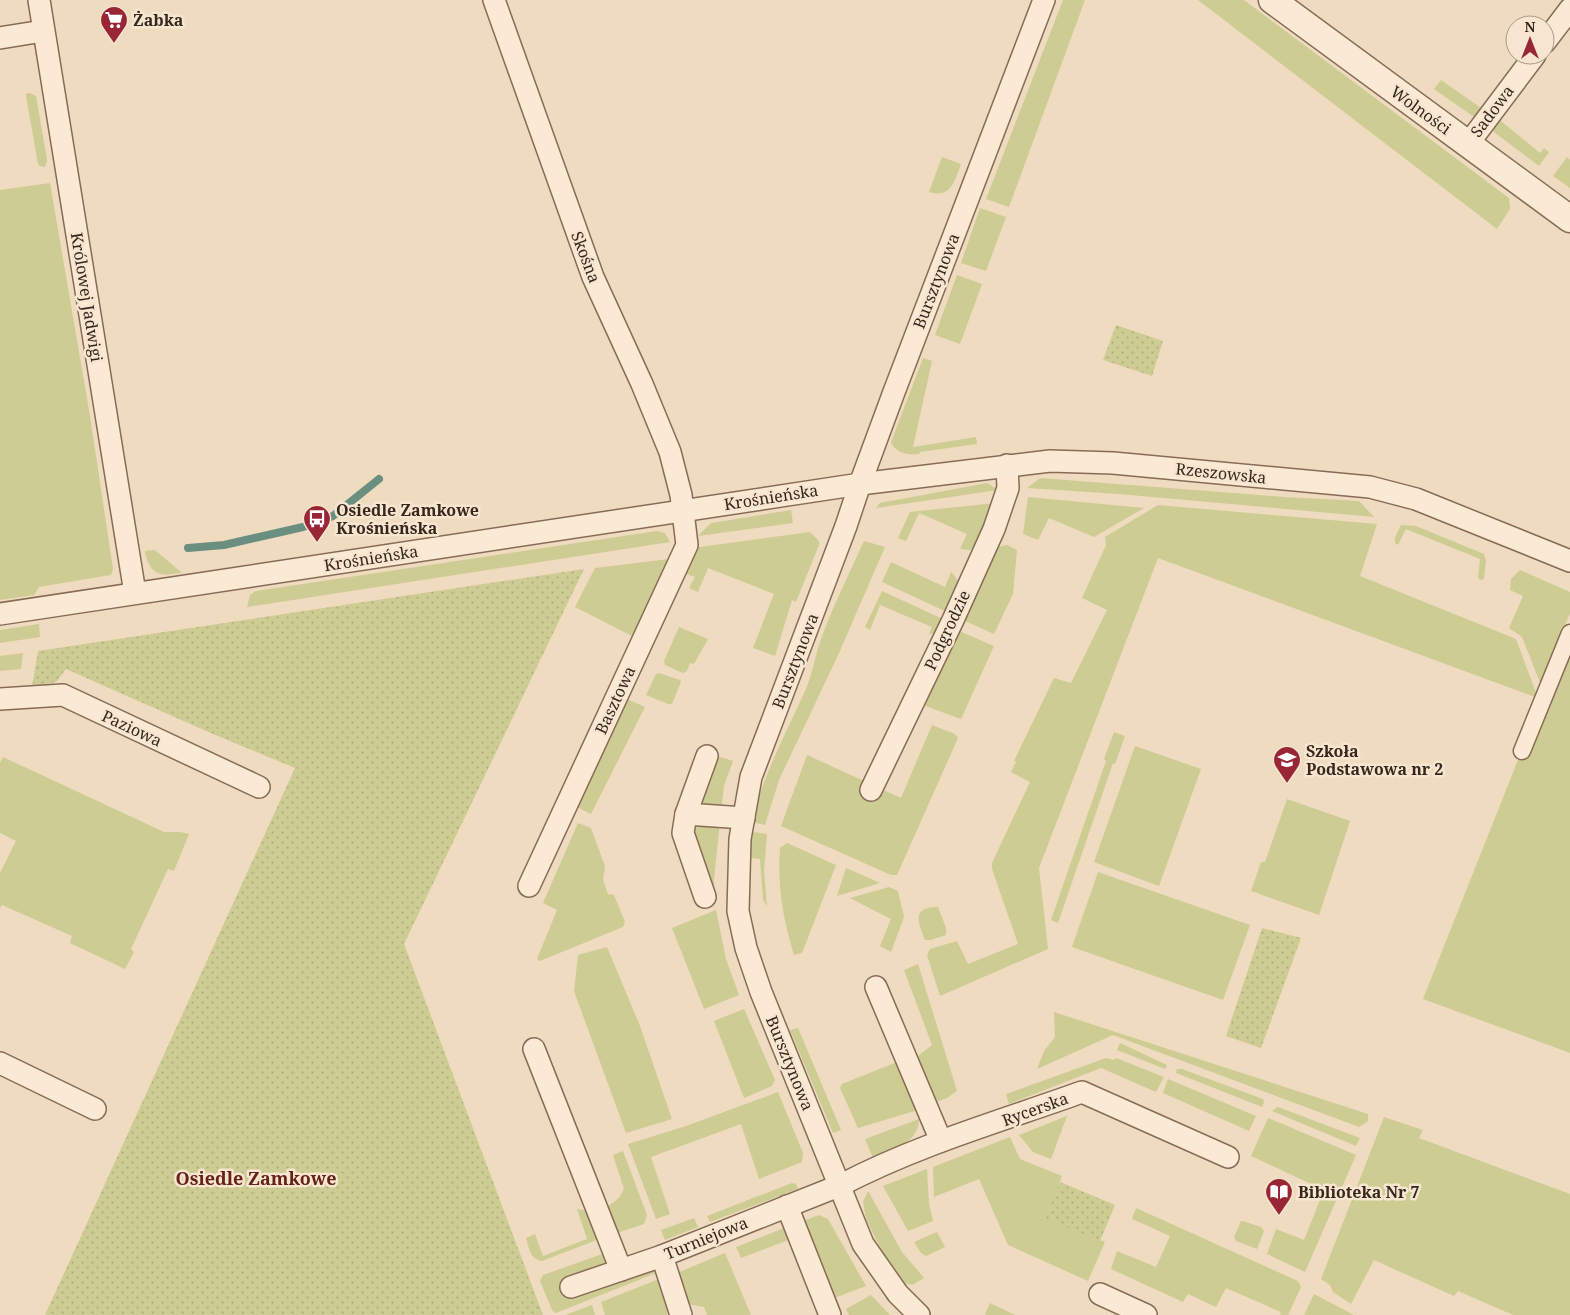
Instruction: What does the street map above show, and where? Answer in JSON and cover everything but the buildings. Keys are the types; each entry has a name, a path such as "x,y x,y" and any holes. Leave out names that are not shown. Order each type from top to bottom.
{"street":[{"name":"Królowej Jadwigi","path":"39,0 136,593"},
{"name":"Skośna","path":"494,0 593,277 642,384 670,452 683,510"},
{"name":"Bursztynowa","path":"919,1315 898,1294 863,1244 761,992 746,948 738,911 740,839 752,777 860,484 1044,0"},
{"name":"Wolności","path":"1272,0 1570,219"},
{"path":"1555,29 1570,9"},
{"path":"0,38 43,31"},
{"name":"Sadowa","path":"1468,144 1527,65"},
{"name":"Rzeszowska","path":"860,484 1050,461 1113,463 1370,487 1416,499 1570,560"},
{"name":"Podgrodzie","path":"871,790 953,620 994,529 1008,488 1007,465"},
{"name":"Krośnieńska","path":"0,614 860,484"},
{"name":"Basztowa","path":"529,886 687,545 683,510"},
{"path":"1522,751 1570,633"},
{"name":"Paziowa","path":"0,699 63,695 259,787"},
{"path":"705,897 683,833 686,814 707,756"},
{"path":"686,814 744,818"},
{"path":"876,987 941,1141"},
{"path":"534,1049 621,1270"},
{"path":"0,1063 95,1110"},
{"name":"Rycerska","path":"840,1185 868,1171 941,1141 1082,1092 1228,1156"},
{"name":"Turniejowa","path":"571,1287 662,1256 840,1185"},
{"path":"787,1206 830,1315"},
{"path":"662,1256 681,1315"},
{"path":"1100,1294 1146,1315"}],"shaded area":[{"path":"1063,0 1085,0 1009,207 986,199"},
{"path":"1198,0 1244,0 1509,198 1510,209 1497,229"},
{"path":"1516,65 1477,119 1434,89 1441,80 1481,108"},
{"path":"29,93 36,96 47,160 45,167 38,164 26,96"},
{"path":"1501,115 1501,121 1540,153 1544,148 1549,152 1539,166 1490,129"},
{"path":"942,157 961,164 959,170 951,187 947,190 942,193 929,192"},
{"path":"1567,157 1570,160 1570,188 1553,176"},
{"path":"50,183 90,416 113,569 111,575 39,587 34,595 0,600 0,190"},
{"path":"980,208 1006,217 986,271 961,263"},
{"path":"957,275 982,284 960,344 935,335"},
{"path":"1116,325 1163,341 1152,376 1103,360"},
{"path":"923,358 932,361 913,447 976,437 977,444 911,454 900,452 891,443"},
{"path":"1040,478 1359,501 1374,517 1119,494 1027,488"},
{"path":"987,483 998,490 876,508 880,503"},
{"path":"1028,497 1144,508 1094,537 1049,518 1038,540 1023,534"},
{"path":"995,503 976,547 969,550 960,549 967,534 919,513 906,541 898,538 910,512"},
{"path":"1158,505 1377,524 1360,576 1516,639 1536,693 1535,697 1158,558 1039,868 1048,949 940,996 927,955 930,949 957,941 968,964 1018,944 992,869 992,863 1030,782 1011,772 1016,762 1014,761 1054,678 1071,683 1107,610 1082,598 1106,545 1105,537"},
{"path":"791,510 793,523 698,536 711,523"},
{"path":"1401,525 1416,526 1484,554 1486,561 1484,579 1480,580 1478,578 1480,559 1406,529 1398,545 1395,543 1395,537"},
{"path":"657,531 665,533 670,542 247,607 250,595 256,591"},
{"path":"810,532 819,541 819,545 796,602 792,600 775,656 753,648 774,594 708,568 698,592 689,588 695,577 686,574 693,548"},
{"path":"864,541 885,547 839,653 779,780 765,825 755,823 755,812 766,777 807,686 825,629"},
{"path":"1007,545 1017,550 1013,594 994,634 965,621 998,547"},
{"path":"155,550 182,573 163,575 154,571 148,562 145,551"},
{"path":"669,559 632,636 575,607 595,568"},
{"path":"891,562 945,587 951,572 955,577 958,587 949,613 882,582"},
{"path":"584,569 404,944 543,1315 45,1315 295,768 66,669 56,682 32,687 38,651"},
{"path":"1520,570 1570,592 1570,613 1541,685 1522,637 1509,628 1523,596 1510,590 1511,579"},
{"path":"882,591 945,620 941,628 935,633 929,634 932,627 880,605 870,630 865,627"},
{"path":"39,624 40,637 0,643 0,630"},
{"path":"679,627 708,639 694,664 690,663 687,671 683,673 665,665 664,661"},
{"path":"1570,629 1570,1053 1423,999"},
{"path":"957,630 994,646 961,719 920,704"},
{"path":"23,653 21,669 0,671 0,656"},
{"path":"659,673 681,682 672,704 646,695 656,674"},
{"path":"620,696 645,707 591,814 570,804"},
{"path":"932,725 955,734 958,738 897,875 891,875 781,826 807,755 901,798"},
{"path":"1114,732 1125,736 1115,764 1113,763 1058,923 1051,920 1106,761 1104,759"},
{"path":"1135,746 1201,769 1159,886 1094,862"},
{"path":"717,756 733,761 724,786 721,812 695,810"},
{"path":"3,757 164,832 189,834 174,871 168,869 131,949 134,952 125,969 70,943 72,936 2,905 0,908 0,873 16,841 0,833 0,763"},
{"path":"1287,799 1350,821 1319,915 1251,891 1261,862 1265,862"},
{"path":"720,822 714,879 715,896 693,831 699,825"},
{"path":"578,823 591,828 605,866 603,880 608,894 614,895 625,922 623,927 540,961 537,959 557,910 543,903"},
{"path":"753,832 767,834 764,871 767,907 763,899 760,859 750,858"},
{"path":"787,843 836,865 802,953 794,955 784,915 779,875 780,848"},
{"path":"846,868 880,883 837,896"},
{"path":"1098,872 1250,925 1223,1000 1072,947"},
{"path":"889,887 898,891 904,917 891,952 880,946 891,919 850,898"},
{"path":"938,907 946,928 946,935 925,940 919,922 920,913 929,908"},
{"path":"716,910 726,959 739,995 704,1009 672,928"},
{"path":"1262,928 1301,938 1261,1048 1226,1036"},
{"path":"607,947 640,1026 672,1119 626,1133 574,991 578,955"},
{"path":"918,964 957,1091 947,1098 933,1103 913,1060 932,1045 904,970"},
{"path":"744,1009 775,1080 772,1086 744,1098 714,1021"},
{"path":"1054,1012 1368,1114 1368,1121 1359,1127 1113,1035 1037,1069 1044,1051 1055,1037"},
{"path":"798,1028 841,1130 833,1133 790,1030"},
{"path":"1120,1043 1167,1065 1165,1069 1117,1050"},
{"path":"1106,1058 1114,1060 1116,1058 1164,1077 1156,1092 1101,1068 1009,1104 1006,1094"},
{"path":"897,1062 918,1110 858,1128 840,1088 842,1084"},
{"path":"1177,1069 1182,1069 1263,1099 1264,1103 1262,1107 1176,1073"},
{"path":"1168,1079 1256,1116 1249,1131 1163,1093"},
{"path":"778,1092 803,1153 802,1162 759,1179 741,1124 651,1157 670,1214 656,1219 628,1144 686,1126"},
{"path":"1278,1107 1360,1138 1356,1146 1272,1111"},
{"path":"1067,1116 1051,1159 1033,1152 1019,1135"},
{"path":"1384,1117 1423,1130 1419,1138 1570,1194 1570,1315 1513,1315 1458,1291 1454,1296 1374,1260 1351,1304 1333,1292 1330,1285 1321,1279"},
{"path":"1268,1118 1356,1155 1305,1272 1267,1254 1276,1229 1304,1240 1324,1190 1251,1156"},
{"path":"919,1119 918,1127 909,1140 873,1158 865,1139"},
{"path":"1010,1137 1020,1159 1062,1176 1046,1218 1105,1242 1088,1281 1008,1245 979,1179 934,1197 933,1167"},
{"path":"623,1151 647,1215 644,1224 614,1234 607,1207 619,1198 624,1189 613,1155"},
{"path":"927,1169 929,1204 933,1221 908,1231 883,1186"},
{"path":"1060,1182 1115,1205 1100,1241 1045,1218"},
{"path":"792,1183 796,1184 798,1189 710,1222 707,1216"},
{"path":"868,1191 902,1252 924,1278 912,1285 905,1283 884,1255 866,1219 863,1202"},
{"path":"1136,1208 1298,1281 1301,1287 1288,1315 1280,1315 1281,1312 1226,1288 1216,1307 1188,1294 1183,1302 1111,1269 1117,1251 1156,1267 1170,1236 1132,1219"},
{"path":"577,1209 589,1211 602,1238 542,1261 535,1258 532,1255 526,1238 535,1234 543,1256 587,1239"},
{"path":"819,1215 828,1219 866,1286 829,1300 803,1221"},
{"path":"694,1218 698,1227 665,1240 661,1230"},
{"path":"1241,1221 1261,1227 1264,1231 1257,1249 1236,1241 1234,1237"},
{"path":"787,1227 791,1239 741,1258 736,1247"},
{"path":"937,1232 945,1247 926,1256 921,1253 914,1242"},
{"path":"605,1253 651,1264 656,1273 556,1313 552,1310 540,1281 543,1275"},
{"path":"725,1253 751,1315 707,1315 704,1307 687,1304 672,1275"},
{"path":"659,1279 668,1309 667,1315 605,1315 601,1302"},
{"path":"1314,1294 1354,1315 1304,1315"},
{"path":"871,1295 890,1315 849,1315 846,1309"},
{"path":"990,1303 1015,1315 986,1315"},
{"path":"592,1305 595,1315 565,1315"}],"waterway":[{"path":"188,548 224,545 303,527 333,516 379,479"}],"place":[{"name":"Żabka","path":"114,44"},
{"name":"Osiedle Zamkowe Krośnieńska","path":"317,543"},
{"name":"Szkoła Podstawowa nr 2","path":"1287,784"},
{"name":"Biblioteka Nr 7","path":"1279,1216"}],"district":[{"name":"Osiedle Zamkowe","path":"256,1178"}]}
